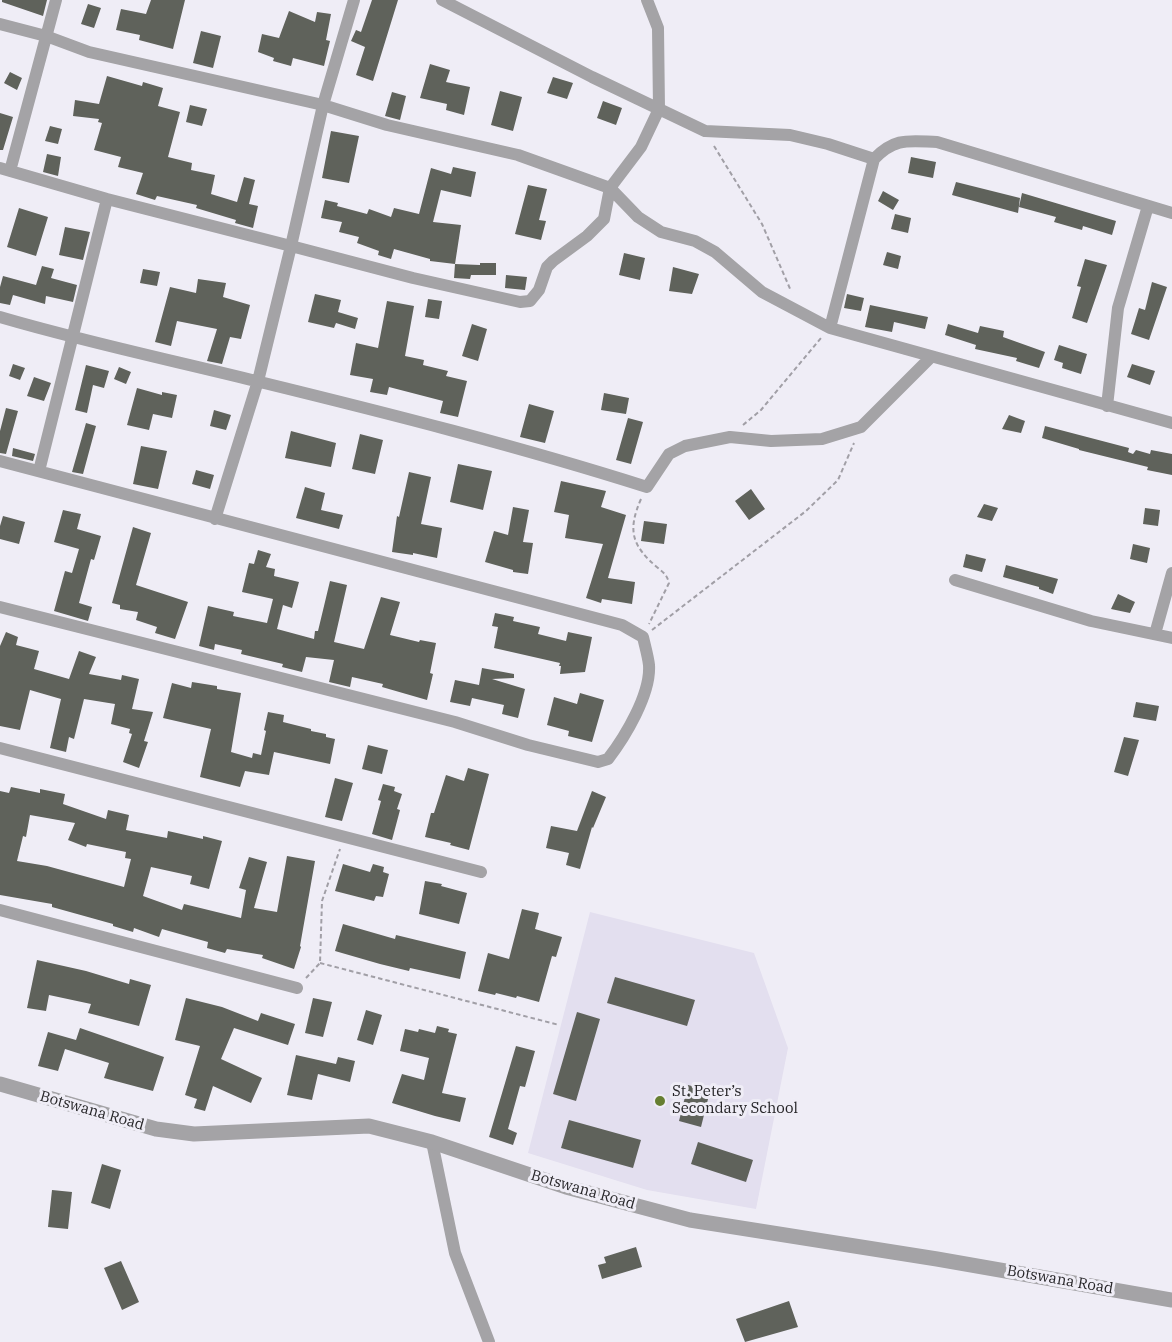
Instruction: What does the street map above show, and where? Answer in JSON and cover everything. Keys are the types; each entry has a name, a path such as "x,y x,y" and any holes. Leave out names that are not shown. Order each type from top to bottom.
{"street":[{"path":"56,0 5,169 107,199 413,278 520,302 530,301 539,290 547,267 587,236 604,219 610,188 641,147 659,110 658,28 647,0"},
{"path":"215,519 258,381 323,105 354,0"},
{"path":"442,0 592,77 705,131 790,135 874,159"},
{"path":"0,24 46,36 89,52 323,105 387,125 518,155 610,188 638,217 661,232 695,241 715,252 762,292 830,328 1172,423"},
{"path":"830,328 874,159 891,144 910,141 937,142 1172,213"},
{"path":"39,471 107,199"},
{"path":"1107,406 1118,308 1148,206"},
{"path":"0,317 71,338 258,381 475,436 647,487 669,454 685,446 730,437 771,441 822,439 861,427 931,357"},
{"path":"0,461 611,622 643,637 649,666 646,690 630,725 608,759 598,762 528,745 454,722 0,607"},
{"path":"1155,634 1172,573"},
{"path":"955,580 1090,621 1172,638"},
{"path":"0,748 481,872"},
{"path":"0,910 297,988"},
{"name":"Botswana Road","path":"0,1084 156,1130 206,1133 369,1126 432,1142 566,1187 690,1220 937,1258 1172,1300"},
{"path":"432,1142 455,1252 489,1342"}],"path":[{"path":"705,131 762,224 801,313"},
{"path":"730,437 761,410 830,328"},
{"path":"643,637 814,504 838,480 861,427"},
{"path":"643,637 669,583 668,576 639,549 633,533 638,506 647,487"},
{"path":"297,988 320,963 321,901 344,838"},
{"path":"320,963 560,1025"}],"shaded area":[{"name":"St. Peter’s Secondary School","path":"590,912 754,953 788,1048 756,1209 647,1190 528,1153"}],"building":[{"path":"2,0 47,0 43,16 2,2"},
{"path":"151,0 185,0 173,49 139,40 140,35 116,30 121,9 146,14"},
{"path":"372,0 398,0 373,81 356,75 365,47 351,41 356,30 361,32"},
{"path":"88,4 101,8 94,28 81,24"},
{"path":"289,11 315,22 317,12 331,14 326,40 330,41 324,66 293,58 291,66 273,61 274,58 258,52 262,34 279,38"},
{"path":"201,31 221,36 213,68 193,63"},
{"path":"430,64 450,70 446,82 470,87 464,115 446,110 447,104 420,98"},
{"path":"10,72 22,78 17,90 4,83"},
{"path":"107,76 142,86 143,82 163,88 158,106 180,112 168,157 192,163 191,170 215,175 211,194 237,202 244,177 255,180 249,204 258,206 253,228 235,223 236,220 196,208 197,205 157,196 155,200 136,194 143,173 118,167 121,157 94,150 102,123 98,122 99,119 73,116 75,100 99,104"},
{"path":"553,77 573,83 567,99 547,93"},
{"path":"500,91 522,97 513,131 491,125"},
{"path":"392,92 406,96 400,120 385,116"},
{"path":"603,101 622,108 616,125 597,118"},
{"path":"190,105 207,109 202,126 186,122"},
{"path":"0,113 13,117 3,150 0,150"},
{"path":"50,126 62,129 58,144 45,141"},
{"path":"331,131 359,136 349,183 322,178"},
{"path":"47,154 61,157 58,176 43,172"},
{"path":"911,157 936,162 933,178 908,173"},
{"path":"453,167 476,172 471,197 441,190 433,222 461,225 455,264 430,261 430,259 394,249 391,259 378,255 379,251 357,243 359,237 339,232 342,222 321,218 325,200 338,203 337,206 367,214 369,209 391,217 394,208 419,214 431,168 451,174"},
{"path":"956,182 1020,198 1018,213 952,195"},
{"path":"528,185 547,189 539,220 546,221 541,240 515,234"},
{"path":"883,191 899,200 893,210 878,201"},
{"path":"1022,193 1116,221 1112,235 1083,226 1082,230 1054,222 1056,217 1019,207"},
{"path":"19,208 48,217 36,256 7,247"},
{"path":"895,214 911,218 908,233 891,229"},
{"path":"65,227 90,232 83,260 59,255"},
{"path":"887,252 901,256 898,269 883,265"},
{"path":"624,253 645,258 640,280 619,275"},
{"path":"1085,259 1107,265 1087,323 1072,318 1081,287 1077,286"},
{"path":"480,263 496,263 496,275 471,275 470,279 454,278 455,264 480,265"},
{"path":"42,266 54,269 51,278 77,285 73,302 46,296 45,304 13,295 10,305 0,303 3,276 36,285"},
{"path":"673,267 699,274 692,294 669,291"},
{"path":"143,269 160,272 157,286 140,283"},
{"path":"506,275 527,277 525,290 505,288"},
{"path":"198,279 226,283 223,297 250,305 241,339 230,337 222,364 207,361 217,329 177,321 171,346 155,342 170,287 196,293"},
{"path":"1152,282 1167,287 1149,340 1131,334 1139,308 1145,310"},
{"path":"315,294 341,300 338,312 358,318 355,329 336,323 334,328 308,322"},
{"path":"847,294 864,298 861,311 844,308"},
{"path":"428,299 442,301 439,319 425,317"},
{"path":"387,301 414,306 405,356 424,360 423,365 448,371 446,376 467,381 458,417 440,413 443,401 389,387 387,395 370,392 373,379 350,375 356,343 378,348"},
{"path":"870,305 928,317 925,329 894,322 892,332 865,327"},
{"path":"472,324 487,329 478,361 462,356"},
{"path":"948,324 978,333 980,326 1004,331 1003,337 1045,352 1039,368 1016,361 1017,358 975,349 976,345 945,335"},
{"path":"1059,345 1087,354 1081,374 1062,368 1063,363 1054,360"},
{"path":"13,364 25,368 20,380 9,376"},
{"path":"1132,364 1155,371 1150,385 1127,377"},
{"path":"86,365 109,371 104,388 93,385 87,413 75,410"},
{"path":"119,367 131,372 126,384 114,379"},
{"path":"34,377 51,383 44,401 27,396"},
{"path":"137,388 162,395 162,392 177,395 172,418 153,414 149,430 127,425"},
{"path":"604,393 629,398 626,414 601,410"},
{"path":"529,404 554,411 545,443 520,437"},
{"path":"6,408 18,411 6,454 0,453 0,431"},
{"path":"214,410 231,415 226,430 210,426"},
{"path":"1009,415 1025,421 1021,433 1002,429"},
{"path":"628,418 643,422 631,464 616,460"},
{"path":"86,423 96,426 83,474 72,472"},
{"path":"1045,426 1129,448 1128,452 1133,454 1136,450 1150,454 1151,450 1172,454 1172,475 1147,470 1148,467 1079,450 1042,438"},
{"path":"291,431 336,443 331,467 285,458"},
{"path":"360,434 383,440 375,474 352,469"},
{"path":"141,446 167,451 158,489 133,484"},
{"path":"13,448 35,454 33,461 12,456"},
{"path":"458,464 492,471 483,510 450,502"},
{"path":"196,470 214,475 210,489 192,484"},
{"path":"409,472 431,477 421,524 442,528 437,558 392,552 397,516 399,517"},
{"path":"561,481 606,491 601,507 626,515 608,578 635,582 632,604 602,599 601,603 586,598 603,544 565,538 569,515 554,512"},
{"path":"305,487 325,493 321,510 343,515 339,529 296,518"},
{"path":"751,489 765,509 749,520 735,501"},
{"path":"984,504 998,508 992,521 977,517"},
{"path":"513,507 529,510 523,542 533,543 528,574 513,572 513,570 485,562 494,531 508,535"},
{"path":"1145,508 1160,510 1158,526 1143,524"},
{"path":"63,510 81,514 77,529 101,536 94,560 91,559 79,603 92,607 88,621 54,611 65,571 72,573 79,549 54,542"},
{"path":"3,516 25,522 19,544 0,539"},
{"path":"644,521 667,524 664,544 641,541"},
{"path":"133,527 151,533 136,585 188,602 175,639 155,633 157,627 136,620 138,612 120,609 120,605 112,603"},
{"path":"1133,544 1150,548 1147,563 1130,559"},
{"path":"258,550 271,554 266,567 275,569 274,576 299,582 292,608 283,605 277,629 314,639 330,581 347,585 334,642 364,649 381,597 400,602 390,635 419,642 420,640 436,643 430,673 433,674 427,700 382,687 383,684 352,677 350,687 329,682 334,660 306,657 302,672 282,667 283,664 241,654 242,650 215,644 214,650 199,646 208,606 234,612 233,616 267,623 273,599 242,592 249,563 254,564"},
{"path":"966,554 986,559 982,572 963,567"},
{"path":"1006,565 1058,579 1053,594 1039,587 1003,577"},
{"path":"1118,594 1135,602 1130,613 1111,609"},
{"path":"495,613 514,617 513,621 540,627 538,634 566,641 568,632 592,637 585,672 560,674 560,663 494,648 498,627 492,626"},
{"path":"6,632 18,637 16,645 39,651 34,669 69,679 79,651 96,657 89,674 121,680 122,675 139,679 132,709 153,712 144,741 148,742 139,768 123,762 132,734 129,733 130,729 111,724 115,704 84,699 74,739 69,737 66,752 50,748 61,699 30,690 20,730 0,726 0,646"},
{"path":"482,668 514,674 514,678 492,679 525,689 518,718 502,714 504,705 472,698 470,706 450,702 455,680 479,685"},
{"path":"192,682 241,693 231,752 252,758 253,753 261,755 268,712 284,715 283,722 311,729 311,731 326,734 326,737 335,739 330,764 274,752 269,775 245,771 240,787 200,777 211,729 163,718 172,683 191,688"},
{"path":"580,693 604,700 592,742 568,736 569,731 547,725 554,697 577,704"},
{"path":"1136,702 1159,706 1156,721 1133,717"},
{"path":"1124,737 1139,740 1128,776 1114,772"},
{"path":"368,745 388,750 382,774 362,769"},
{"path":"468,768 489,774 469,850 425,837 431,813 434,813 446,775 464,781"},
{"path":"335,778 353,783 342,821 325,817"},
{"path":"383,784 395,787 394,791 402,794 392,840 372,834"},
{"path":"11,787 40,793 40,789 65,794 63,804 106,819 108,810 129,815 126,830 167,838 168,831 222,841 209,889 190,884 192,876 151,867 143,896 182,910 184,904 241,918 246,890 239,888 249,857 267,862 254,908 277,912 287,856 315,861 301,947 294,969 262,958 263,955 227,949 225,953 207,948 208,942 162,929 159,937 134,928 133,932 52,907 52,904 0,895 0,791 9,793","holes":["30,815 75,823 68,840 86,847 87,844 126,852 125,858 131,859 124,887 47,866 17,861 23,836 26,837"]},
{"path":"592,791 606,797 592,827 580,869 566,865 569,853 546,848 551,826 577,831"},
{"path":"343,864 370,872 373,864 384,867 383,872 389,874 383,897 376,896 374,901 335,891"},
{"path":"425,881 467,893 459,924 419,914"},
{"path":"522,909 539,913 535,929 562,937 556,957 552,956 539,1002 517,996 516,998 478,991 488,953 509,959"},
{"path":"343,924 395,939 396,935 466,952 460,979 410,968 409,971 335,951"},
{"path":"37,960 129,984 130,979 151,985 139,1026 88,1013 91,1004 49,995 46,1011 27,1008"},
{"path":"615,977 695,1000 687,1026 607,1003"},
{"path":"186,998 222,1007 258,1021 261,1013 295,1024 288,1045 234,1028 221,1059 262,1078 251,1103 213,1086 205,1111 194,1108 197,1099 185,1095 200,1046 175,1040"},
{"path":"313,998 332,1002 323,1037 305,1033"},
{"path":"366,1010 382,1015 373,1045 357,1040"},
{"path":"577,1012 600,1019 576,1101 553,1094"},
{"path":"437,1026 457,1034 442,1093 466,1098 460,1122 392,1103 402,1074 424,1080 429,1058 400,1051 405,1029 418,1032 419,1029 435,1033"},
{"path":"80,1028 164,1057 153,1091 104,1078 109,1063 65,1049 58,1071 38,1066 48,1032 76,1040"},
{"path":"516,1046 535,1051 525,1087 520,1086 508,1129 517,1133 513,1145 489,1137"},
{"path":"296,1055 336,1064 338,1057 355,1061 350,1082 318,1074 312,1100 287,1095"},
{"path":"688,1085 710,1091 701,1127 679,1121"},
{"path":"569,1120 641,1140 633,1168 561,1148"},
{"path":"698,1142 753,1160 746,1182 691,1164"},
{"path":"102,1164 121,1170 110,1209 91,1203"},
{"path":"52,1190 72,1192 68,1229 48,1227"},
{"path":"636,1247 642,1267 602,1279 598,1265 606,1263 604,1257"},
{"path":"121,1261 139,1302 122,1310 104,1268"},
{"path":"789,1301 798,1327 745,1342 736,1319"}],"place":[{"name":"St. Peter’s Secondary School","path":"660,1101"}]}
